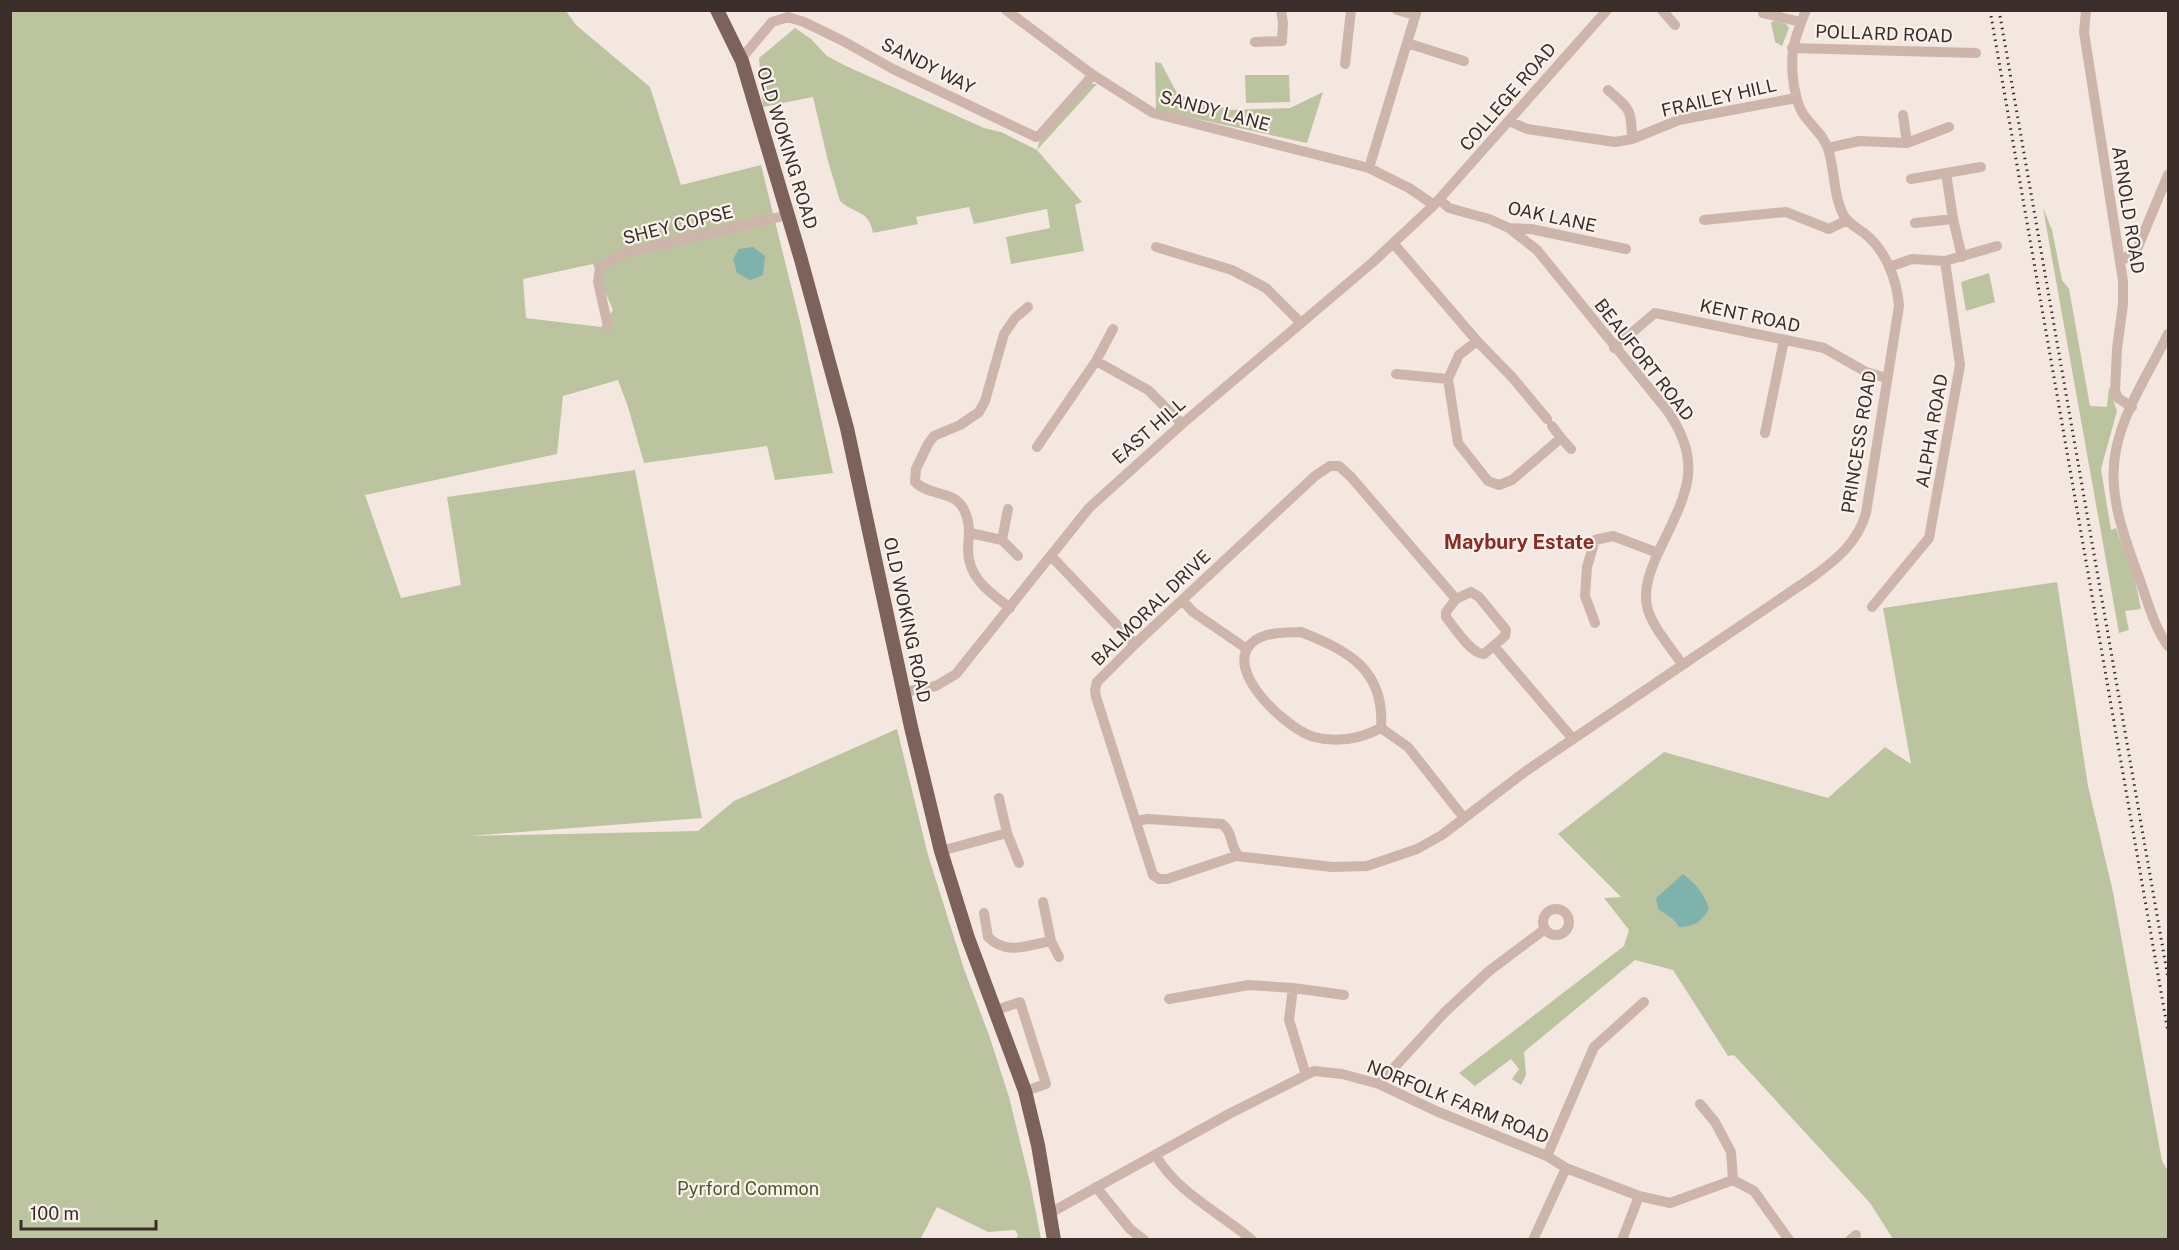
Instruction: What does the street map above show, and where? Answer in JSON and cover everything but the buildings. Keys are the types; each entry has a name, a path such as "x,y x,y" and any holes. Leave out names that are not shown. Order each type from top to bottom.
{"main road":[{"name":"OLD WOKING ROAD","path":"717,10 741,59 788,215 847,428 941,851 968,938 1025,1091 1038,1145 1054,1239"}],"street":[{"name":"SANDY LANE","path":"1006,10 1093,75 1138,105 1168,118 1369,168 1437,203"},
{"path":"1255,42 1282,41 1281,10"},
{"path":"1345,64 1351,10"},
{"path":"1369,168 1416,13 1397,10"},
{"name":"COLLEGE ROAD","path":"1437,203 1607,10"},
{"path":"1662,10 1676,25"},
{"path":"1704,220 1786,213 1829,229 1847,220 1840,205 1828,148 1821,134 1802,113 1796,98 1791,66 1792,48 1806,10"},
{"name":"ARNOLD ROAD","path":"2086,10 2084,32 2120,262 2123,304 2115,391 2118,398 2132,407"},
{"path":"1764,13 1801,22"},
{"name":"SANDY WAY","path":"741,59 772,22 788,17 804,21 893,69 1036,137 1093,75"},
{"path":"1407,43 1464,61"},
{"name":"POLLARD ROAD","path":"1792,48 1976,53"},
{"path":"1608,90 1627,106 1631,114 1632,139"},
{"name":"FRAILEY HILL","path":"1509,121 1527,129 1616,142 1632,139 1680,120 1796,98"},
{"path":"1903,116 1907,143"},
{"path":"1828,148 1859,141 1907,143 1949,127"},
{"path":"1911,179 1981,167"},
{"path":"1946,173 1962,257"},
{"path":"2120,262 2137,249 2169,175"},
{"name":"OAK LANE","path":"1437,203 1489,219 1509,228 1531,229 1626,249"},
{"name":"EAST HILL","path":"904,692 936,686 956,674 1089,507 1182,423 1394,244 1437,203"},
{"name":"SHEY COPSE","path":"608,326 598,282 600,267 625,253 788,215"},
{"path":"1915,223 1953,219"},
{"name":"PRINCESS ROAD","path":"1464,818 1573,739 1814,576 1850,546 1862,529 1899,306 1895,279 1889,267 1873,242 1847,220"},
{"name":"BEAUFORT ROAD","path":"1509,228 1537,250 1614,348 1666,409 1678,425 1685,442 1689,461 1688,479 1682,502 1651,568 1646,605 1682,664"},
{"path":"1394,244 1477,341 1512,377 1571,449"},
{"path":"1889,267 1912,259 1945,261 1997,246"},
{"path":"1156,247 1232,270 1266,288 1301,323"},
{"name":"ALPHA ROAD","path":"1872,608 1929,538 1960,365 1945,261"},
{"path":"1010,608 985,589 971,569 968,552 969,520 962,506 950,496 919,486 915,482 916,469 934,436 960,425 979,412 985,401 1004,334 1015,318 1028,307"},
{"name":"KENT ROAD","path":"1614,348 1655,313 1824,348 1866,372 1886,378"},
{"path":"1037,447 1096,361 1113,329"},
{"path":"2169,334 2132,407 2120,433 2115,451 2115,492 2126,542 2154,621 2169,646"},
{"path":"1765,433 1784,340"},
{"path":"1477,341 1459,355 1448,379 1458,443 1488,481 1499,485 1512,480 1561,438"},
{"path":"1096,361 1148,390 1182,423"},
{"path":"1396,374 1448,379"},
{"name":"BALMORAL DRIVE","path":"1456,598 1352,477 1339,466 1330,466 1315,476 1135,644 1097,682 1095,690 1154,875 1159,879 1167,879 1239,856 1332,867 1366,866 1417,849 1442,836 1464,818"},
{"path":"1002,540 1008,509"},
{"path":"970,533 1002,540 1018,556"},
{"path":"1595,623 1586,596 1587,567 1595,540 1613,536 1658,553"},
{"path":"1051,556 1135,644"},
{"path":"1471,592 1479,597 1506,630 1505,636 1484,654 1478,654 1446,617 1446,612 1456,598 1471,592"},
{"path":"1182,600 1192,612 1247,649"},
{"path":"1301,632 1330,643 1354,657 1371,679 1381,701 1381,728 1367,735 1342,740 1313,737 1285,722 1267,705 1249,678 1244,659 1247,649 1257,640 1271,633 1301,632"},
{"path":"1494,646 1573,739"},
{"path":"1381,728 1408,747 1464,818"},
{"path":"999,798 1007,833 1019,863"},
{"path":"1136,821 1148,819 1222,824 1230,833 1232,847 1239,856"},
{"path":"941,851 1007,833"},
{"path":"1043,902 1051,941 1059,957"},
{"path":"984,913 988,937"},
{"path":"1378,1084 1444,1012 1489,971 1545,929"},
{"path":"968,938 976,935 988,937 997,945 1008,949 1051,941"},
{"path":"1169,999 1249,985 1344,995"},
{"path":"1293,988 1289,1020 1306,1075"},
{"path":"996,1010 1020,1002 1046,1084 1025,1091"},
{"path":"1547,1156 1594,1047 1644,1002"},
{"name":"NORFOLK FARM ROAD","path":"1050,1213 1156,1156 1229,1113 1314,1071 1342,1074 1378,1084 1436,1111 1547,1156 1566,1168 1639,1196 1670,1203 1733,1180"},
{"path":"1700,1104 1715,1122 1731,1152 1733,1180 1754,1191 1789,1239"},
{"path":"1156,1156 1172,1178 1204,1206 1252,1239"},
{"path":"1533,1239 1566,1168"},
{"path":"1096,1187 1130,1229 1144,1239"},
{"path":"1622,1239 1639,1196"}],"green space":[{"name":"Pyrford Common","path":"10,11 566,11 576,25 650,87 681,185 761,165 801,326 833,473 775,480 767,446 644,463 618,380 563,396 557,454 365,495 401,598 461,585 447,497 635,470 702,818 469,836 698,831 734,801 897,729 928,855 964,969 1009,1097 1041,1239 1016,1239 1018,1235 1015,1230 988,1232 937,1207 920,1240 11,1239","holes":["593,264 613,310 601,327 526,318 523,279"]},
{"path":"1771,22 1786,24 1789,28 1782,46 1775,42"},
{"path":"795,28 811,39 827,56 846,66 984,128 1001,132 1037,150 1082,202 1075,205 1084,251 1011,264 1006,237 1050,228 1047,209 974,224 969,207 916,217 918,224 873,233 871,225 864,216 840,201 813,97 763,107 759,58"},
{"path":"1155,62 1161,63 1178,95 1231,110 1290,108 1323,92 1307,143 1156,110"},
{"path":"1245,75 1289,75 1290,102 1246,103"},
{"path":"1090,84 1097,84 1037,150 1040,139"},
{"path":"2043,208 2052,230 2062,280 2069,289 2090,406 2107,407 2109,387 2117,411 2101,469 2111,530 2116,528 2135,580 2141,609 2125,611 2129,630 2119,633"},
{"path":"1989,273 1995,302 1966,311 1961,282"},
{"path":"2057,582 2088,786 2113,892 2162,1161 2168,1171 2168,1239 1893,1239 1870,1203 1734,1055 1728,1056 1673,970 1635,960 1524,1052 1526,1075 1521,1085 1512,1079 1519,1069 1511,1059 1475,1086 1459,1073 1624,946 1629,930 1604,898 1621,897 1558,834 1664,752 1828,798 1885,747 1911,764 1883,608"}],"water":[{"path":"753,247 765,256 763,275 750,280 737,273 733,259 739,249"},
{"path":"1683,874 1699,889 1709,909 1697,923 1679,927 1673,919 1658,909 1656,898"}],"railway":[{"path":"1990,10 2168,1032"},
{"path":"1999,10 2168,978"}],"district":[{"name":"Maybury Estate","path":"1519,542"}]}
